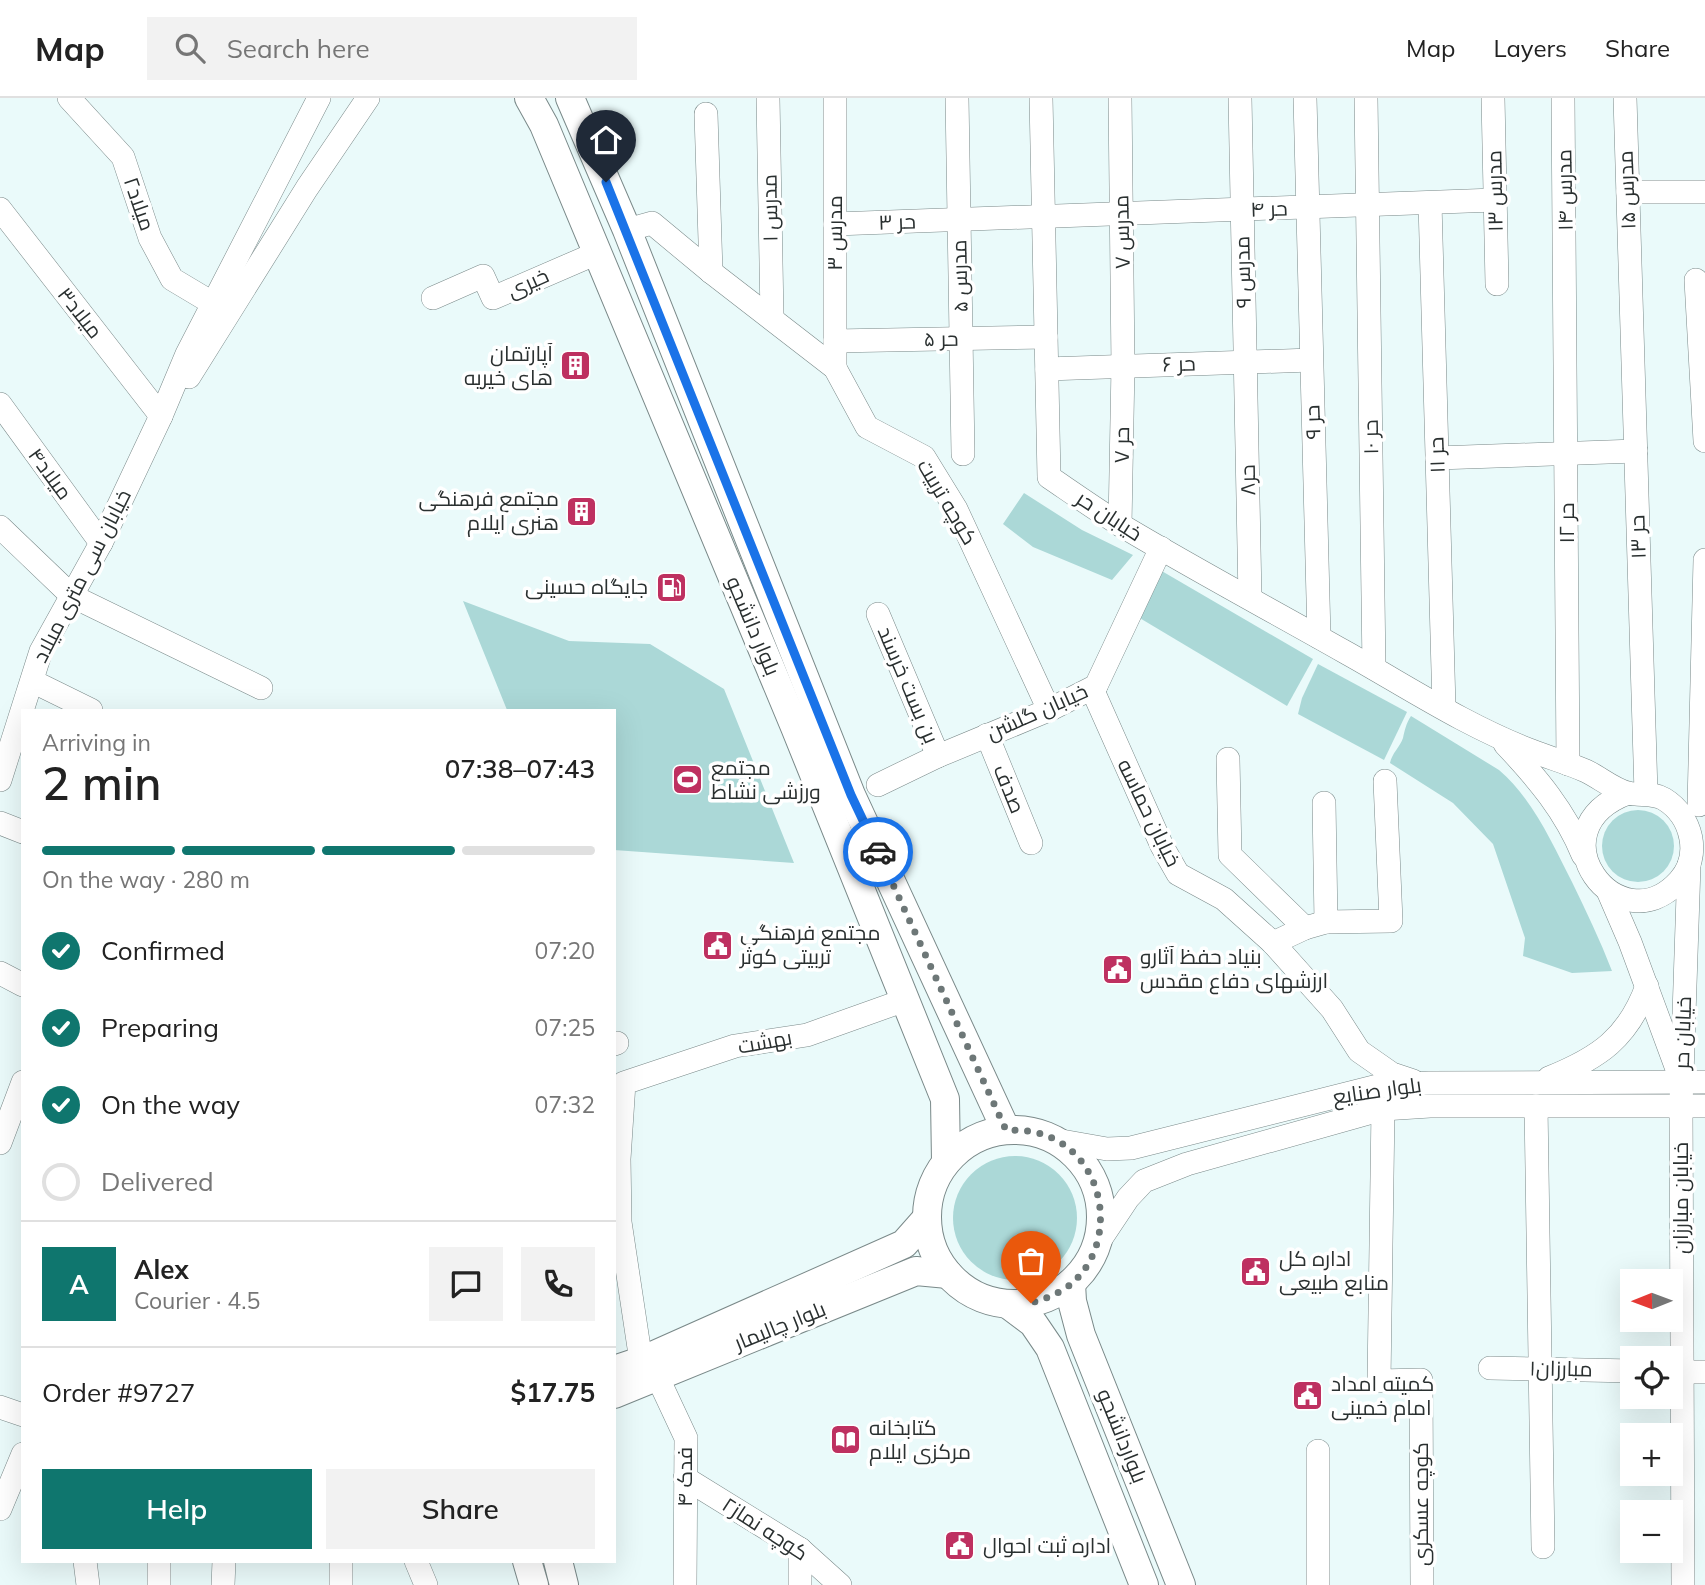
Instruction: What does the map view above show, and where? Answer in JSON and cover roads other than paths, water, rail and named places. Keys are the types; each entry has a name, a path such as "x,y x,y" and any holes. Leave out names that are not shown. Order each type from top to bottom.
{"main road":[{"name":"بلوار دانشجو","path":"529,98 544,124 795,727 945,1099 946,1162"},
{"name":"بلوار دانشجو","path":"570,98 627,230 851,795 1006,1130"},
{"path":"1006,1130 1041,1133 1056,1140 1080,1159 1095,1184 1102,1213 1098,1243 1087,1265 1071,1284 1052,1296 1031,1303 1009,1305 986,1300 965,1290 948,1274 933,1248 927,1218 929,1198 946,1162 963,1146 984,1135 1006,1130"},
{"name":"بلوار چالیمار","path":"616,1393 649,1369 904,1244 927,1218"},
{"name":"بلوار چالیمار","path":"616,1370 649,1369 916,1271 948,1274"},
{"name":"بلواردانشجو","path":"1071,1284 1072,1301 1082,1335 1181,1585"},
{"name":"بلواردانشجو","path":"1009,1305 1032,1323 1050,1348 1144,1585"},
{"path":"528,1563 534,1585"},
{"path":"558,1563 564,1585"}],"street":[{"name":"میلاد۲","path":"69,98 123,157 150,238 172,279 221,308"},
{"name":"خیابان سی متری میلاد","path":"23,709 41,651 100,543 161,416 221,308 319,98"},
{"name":"خیابان سی متری میلاد","path":"221,308 368,98"},
{"name":"مدرس ۱","path":"768,98 772,317"},
{"name":"مدرس ۳","path":"835,98 835,368"},
{"name":"مدرس ۵","path":"957,98 964,454"},
{"name":"خیابان حر","path":"1041,98 1049,477 1161,548 1500,739 1646,794"},
{"name":"مدرس ۷","path":"1120,98 1123,366"},
{"name":"مدرس ۹","path":"1240,98 1245,362"},
{"name":"حر ۹","path":"1305,98 1319,637"},
{"name":"حر ۱۰","path":"1366,98 1374,668"},
{"name":"مدرس ۱۳","path":"1493,98 1497,284"},
{"name":"مدرس ۱۴","path":"1563,98 1566,283"},
{"name":"مدرس ۱۵","path":"1625,98 1630,281"},
{"path":"706,114 711,272"},
{"path":"1628,192 1705,192"},
{"name":"حر ۴","path":"1044,218 1495,200"},
{"name":"حر ۱۱","path":"1430,203 1444,708"},
{"name":"حر ۳","path":"835,224 1044,218"},
{"name":"میلاد۳","path":"4,222 161,416"},
{"name":"کوچه تربیت","path":"627,230 652,223 835,368 867,427 925,457 956,509 1049,710"},
{"name":"خیری","path":"433,298 483,276 493,298 597,253"},
{"path":"1696,280 1705,441"},
{"name":"۱۳ حر","path":"1630,281 1646,794"},
{"name":"حر ۱۲","path":"1566,283 1568,764"},
{"name":"حر ۵","path":"835,341 1046,337"},
{"name":"حر ۶","path":"1047,369 1311,359"},
{"name":"حر۸","path":"1245,362 1250,598"},
{"name":"حر ۷","path":"1120,524 1123,366"},
{"name":"میلاد۴","path":"0,404 100,543"},
{"path":"1437,458 1636,451"},
{"path":"0,527 72,596 261,688"},
{"name":"خیابان گلشن","path":"878,785 938,756 1049,710 1096,686 1161,548"},
{"path":"1646,794 1676,808 1686,821 1695,853 1681,879 1670,890 1655,898 1639,901 1623,898 1598,883 1586,860 1584,842 1588,825 1598,810 1611,799 1646,794 1702,806 1705,561"},
{"name":"بن بست خرسند","path":"878,614 938,756"},
{"path":"32,681 88,709"},
{"name":"خیابان حماسه","path":"1096,686 1093,691 1113,738 1162,846 1178,874 1224,899 1273,943 1332,1009 1359,1051 1392,1074 1419,1084"},
{"name":"خیابان سی متری میلاد","path":"0,780 21,715"},
{"name":"صدف","path":"987,736 1031,843"},
{"name":"خیابان حر","path":"1500,739 1541,783 1571,826 1586,860"},
{"path":"1228,759 1230,855 1315,925"},
{"path":"1273,943 1315,925 1391,920 1385,781"},
{"path":"1315,925 1324,803"},
{"path":"0,823 21,831"},
{"name":"خیابان حر","path":"1681,1082 1695,853"},
{"name":"خیابان حر","path":"1608,891 1647,986 1681,1082"},
{"path":"0,973 21,984"},
{"path":"1539,1083 1602,1052 1638,1011 1647,986"},
{"name":"بهشت","path":"624,1083 735,1046 807,1035 905,1000"},
{"name":"خیابان مبارزان","path":"1681,1082 1686,1372 1683,1585"},
{"name":"بلوار صنایع","path":"1056,1140 1107,1149 1131,1148 1378,1086 1705,1082"},
{"name":"فدک ۴","path":"624,1083 620,1222 649,1369 686,1438 685,1585"},
{"path":"0,1143 21,1087"},
{"name":"بلوار صنایع","path":"1098,1243 1128,1198 1144,1181 1187,1164 1383,1109 1430,1106 1705,1106"},
{"path":"1536,1106 1543,1547"},
{"name":"کوچه عسکری","path":"1383,1109 1379,1381 1421,1380 1422,1585"},
{"name":"مبارزان۱","path":"1490,1368 1620,1371"},
{"path":"0,1407 21,1414"},
{"path":"1318,1451 1318,1585"},
{"path":"0,1509 21,1459"},
{"name":"کوچه نماز۲","path":"685,1478 800,1549 840,1585"},
{"path":"800,1549 800,1585"},
{"path":"85,1563 88,1585"},
{"path":"159,1563 159,1585"},
{"path":"223,1585 225,1563"},
{"path":"341,1563 341,1585"},
{"path":"417,1563 426,1585"}],"place":[{"name":"آپارتمان های خیریه","path":"576,366"},
{"name":"مجتمع فرهنگی هنری ایلام","path":"582,511"},
{"name":"جایگاه حسینی","path":"671,587"},
{"name":"مجتمع ورزشی نشاط","path":"688,780"},
{"name":"مجتمع فرهنگی تربیتی کوثر","path":"717,945"},
{"name":"بنیاد حفظ آثارو ارزشهای دفاع مقدس","path":"1117,969"},
{"name":"اداره کل منابع طبیعی","path":"1256,1271"},
{"name":"کمیته امداد امام خمینی","path":"1308,1396"},
{"name":"کتابخانه مرکزی ایلام","path":"846,1440"},
{"name":"اداره ثبت احوال","path":"960,1546"}]}
